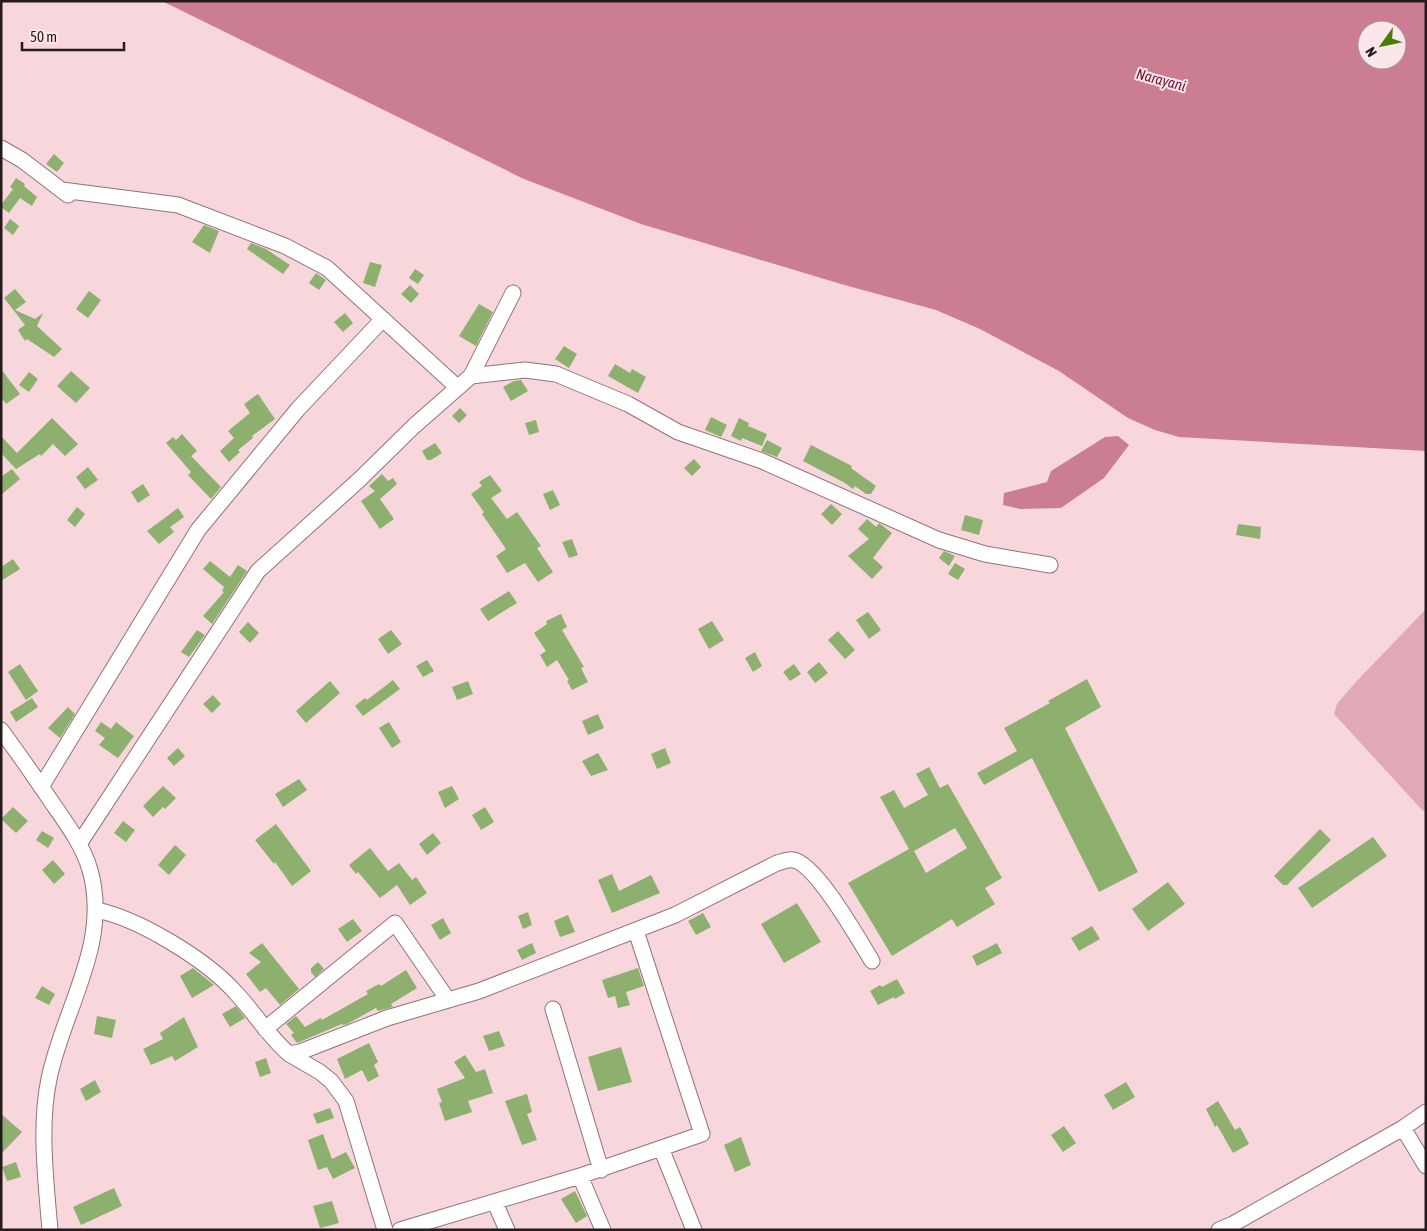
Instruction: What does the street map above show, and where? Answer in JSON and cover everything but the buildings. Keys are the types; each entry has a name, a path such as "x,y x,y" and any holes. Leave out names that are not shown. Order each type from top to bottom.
{"street":[{"path":"1,148 22,160 66,194 178,205 285,246 327,268 456,386"},
{"path":"471,376 512,293"},
{"path":"41,787 198,530 298,409 383,319"},
{"path":"79,844 258,571 359,480 456,386 471,376 525,370 556,374 628,404 678,432 762,461 939,540 985,554 1050,565"},
{"path":"1,730 79,844 90,870 96,910 89,957 55,1056 45,1102 46,1180 50,1230"},
{"path":"288,1054 300,1052 387,1018 479,991 675,916 777,862 793,860 807,868 839,909 872,961"},
{"path":"96,910 113,913 144,928 196,958 218,975 236,993 275,1042 288,1054 320,1072 331,1081 346,1101 385,1230"},
{"path":"265,1029 395,923 448,1000"},
{"path":"404,1229 601,1170 702,1134 636,931"},
{"path":"553,1009 601,1170"},
{"path":"1219,1230 1233,1224 1403,1128 1426,1112"},
{"path":"1403,1128 1426,1166"},
{"path":"661,1148 694,1230"},
{"path":"580,1176 603,1230"},
{"path":"495,1203 507,1230"}],"shaded area":[{"path":"1426,609 1426,809 1423,811 1334,714 1337,704 1354,684"}],"water":[{"name":"Narayani","path":"162,1 1426,1 1426,451 1179,437 1155,430 1128,418 1059,371 980,329 936,310 841,284 641,224 524,179"},
{"path":"1118,436 1129,445 1104,478 1061,508 1020,509 1003,505 1004,493 1047,482 1051,471 1105,437"}]}
